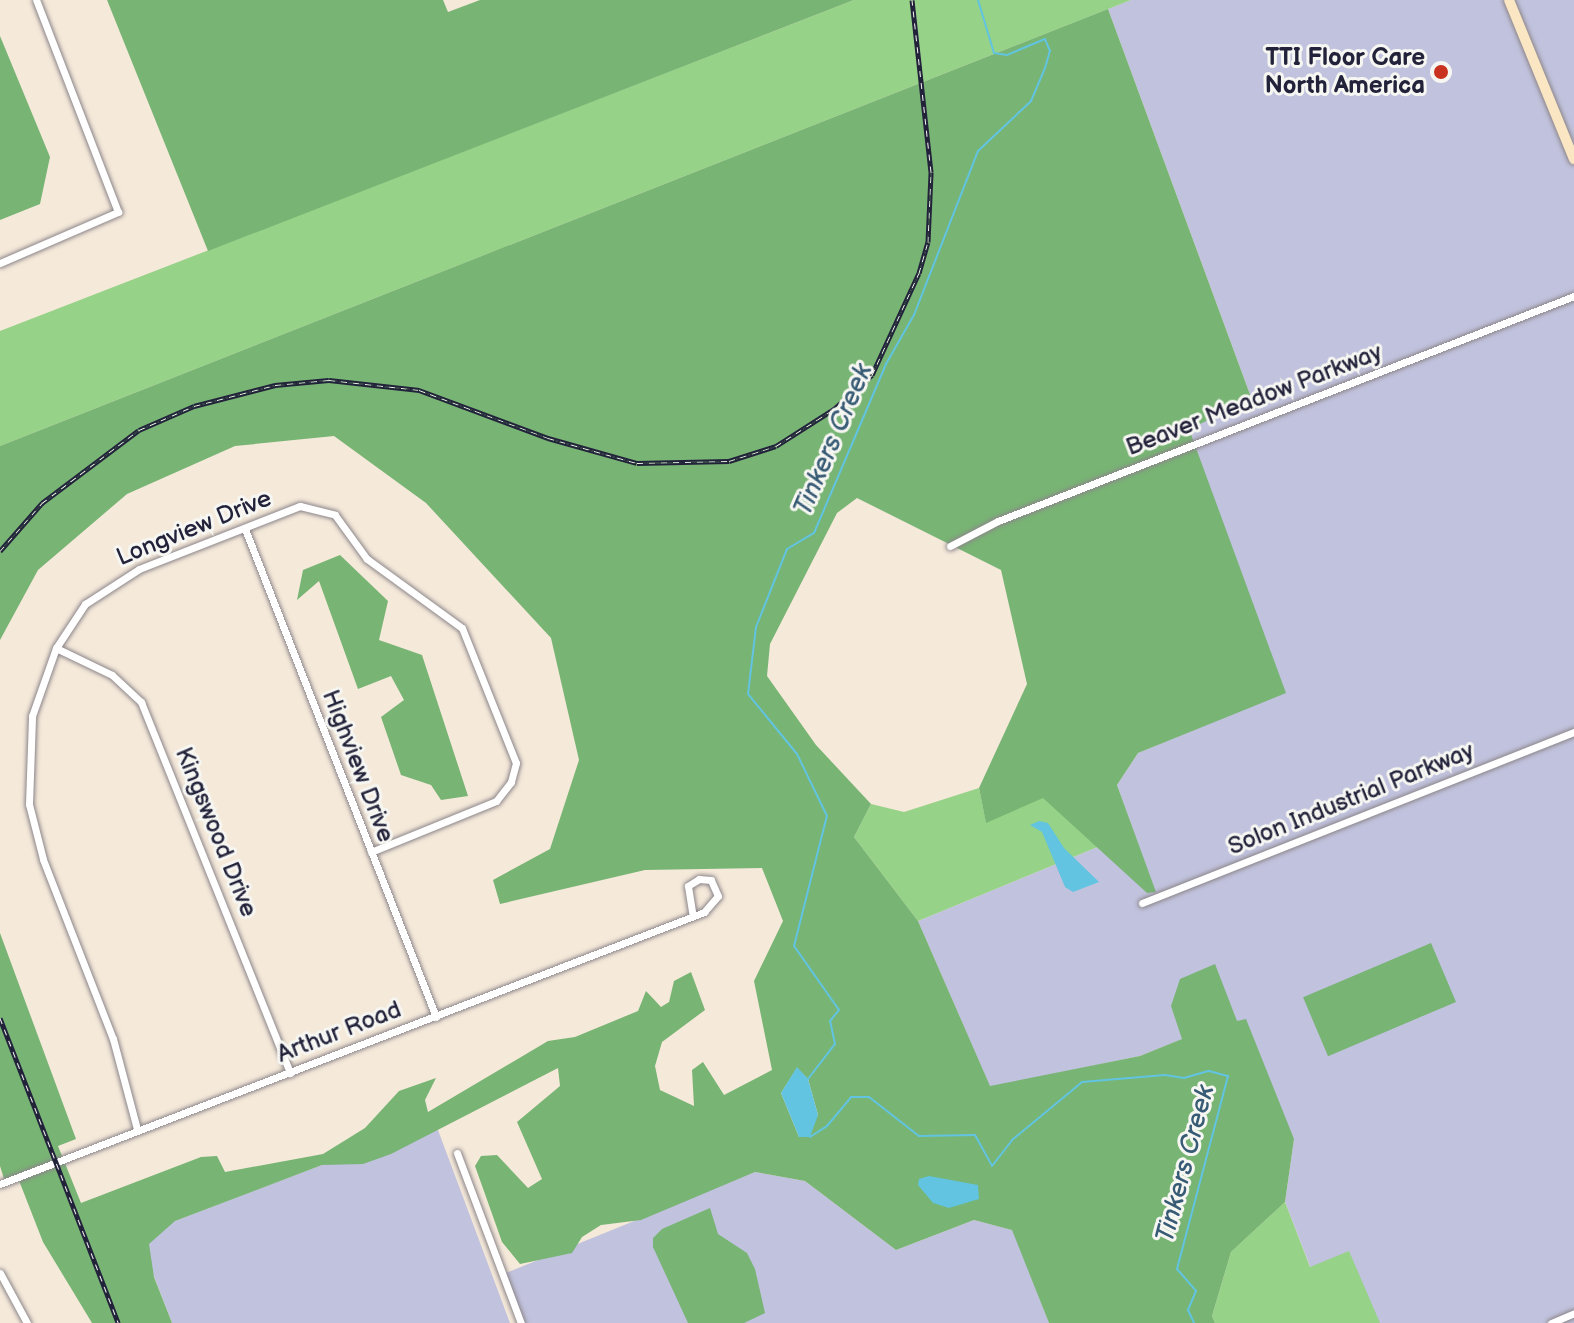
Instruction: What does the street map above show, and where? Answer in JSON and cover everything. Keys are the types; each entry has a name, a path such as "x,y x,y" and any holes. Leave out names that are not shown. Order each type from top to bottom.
{"street":[{"path":"0,263 118,212 114,191 36,0"},
{"path":"1509,0 1574,159"},
{"name":"Beaver Meadow Parkway","path":"950,546 998,521 1574,296"},
{"name":"Longview Drive","path":"137,1129 113,1039 33,831 28,740 56,648 85,604 108,585 300,506 335,515 367,559 462,628 497,704 516,763 511,782 496,801 371,852"},
{"name":"Highview Drive","path":"245,529 436,1017"},
{"name":"Kingswood Drive","path":"56,648 112,675 141,702 290,1073"},
{"name":"Solon Industrial Parkway","path":"1142,903 1574,732"},
{"path":"699,879 711,880 716,902 693,916 688,886 699,879"},
{"name":"Arthur Road","path":"0,1184 693,916"},
{"path":"457,1153 521,1323"},
{"path":"0,1273 27,1323"},
{"path":"1551,1323 1574,1313"}],"shaded area":[{"path":"1131,0 1574,0 1574,1323 1332,1323 1285,1202 1294,1139 1183,1039 1140,1056 990,1087 918,921 1100,846 1147,892 1155,891 1117,785 1138,753 1285,692 1188,429 1252,400 1108,9"},
{"path":"435,1122 510,1323 172,1323 138,1235"},
{"path":"755,1172 805,1181 896,1250 974,1220 1013,1230 1049,1323 520,1323 501,1275"}],"green space":[{"path":"107,0 443,0 448,12 480,0 854,0 208,251"},
{"path":"854,0 1131,0 0,446 0,331"},
{"path":"1108,9 1252,400 1189,429 1286,693 1138,753 1117,785 1156,892 1147,893 1043,798 986,823 979,788 1027,684 1001,570 857,498 837,513 770,644 767,676 816,745 871,804 854,837 918,921 990,1086 1140,1056 1182,1039 1171,1006 1180,979 1215,964 1237,1021 1246,1019 1294,1139 1285,1202 1231,1252 1212,1316 1215,1323 1049,1323 1012,1230 974,1220 896,1250 805,1181 755,1172 641,1220 601,1225 582,1237 572,1253 520,1264 502,1242 475,1166 481,1156 497,1155 528,1188 542,1179 517,1122 560,1086 558,1068 391,1154 363,1164 322,1165 175,1221 149,1244 154,1277 172,1323 92,1323 43,1242 18,1178 5,1182 0,1166 0,933 76,1139 58,1146 81,1203 201,1157 217,1156 225,1172 323,1154 365,1128 399,1091 436,1078 425,1100 428,1112 548,1041 575,1037 638,1011 646,991 661,1007 669,1002 674,981 691,972 705,1010 662,1042 655,1066 660,1090 694,1106 692,1070 703,1062 724,1095 772,1070 754,981 783,921 762,868 645,870 500,904 493,880 550,849 579,760 551,638 426,503 334,436 235,446 127,494 38,570 0,640 0,446","holes":["797,1068 808,1079 818,1115 799,1137 781,1093"]},
{"path":"0,36 50,157 40,204 0,220"},
{"path":"340,555 388,601 379,640 422,655 468,796 441,800 431,785 401,775 381,717 404,700 391,676 358,689 319,581 297,600 303,570"},
{"path":"979,788 986,822 1043,797 1100,846 918,921 854,837 871,804 904,812"},
{"path":"1431,943 1456,1002 1328,1056 1303,997"},
{"path":"1285,1202 1310,1267 1349,1251 1380,1323 1215,1323 1212,1316 1231,1252"},
{"path":"710,1208 718,1234 747,1253 755,1269 765,1313 744,1323 688,1323 653,1247 653,1238 662,1229"}],"water":[{"path":"1039,821 1048,823 1064,848 1099,882 1073,892 1065,887 1042,832 1030,825"},
{"path":"797,1067 808,1079 818,1115 810,1137 799,1137 781,1093"},
{"path":"929,1176 978,1185 979,1199 949,1208 933,1203 918,1185 919,1179"}],"waterway":[{"name":"Tinkers Creek","path":"808,1079 835,1044 830,1021 839,1010 794,946 827,816 797,754 748,694 756,627 787,549 814,533 886,364 914,315 978,151 1031,101 1045,68 1050,51 1045,39 1007,55 994,53 978,0"},
{"name":"Tinkers Creek","path":"810,1137 827,1126 851,1097 869,1097 919,1136 975,1135 992,1166 1012,1140 1082,1082 1165,1075 1184,1078 1209,1071 1228,1076 1177,1269 1196,1291 1188,1310 1194,1323"}],"railway":[{"path":"0,551 42,503 139,430 194,406 275,385 329,380 419,390 548,438 637,463 729,461 776,446 834,409 872,375 919,273 928,242 931,172 912,0"},
{"path":"0,1018 118,1323"}],"place":[{"name":"TTI Floor Care North America","path":"1441,72"}]}
